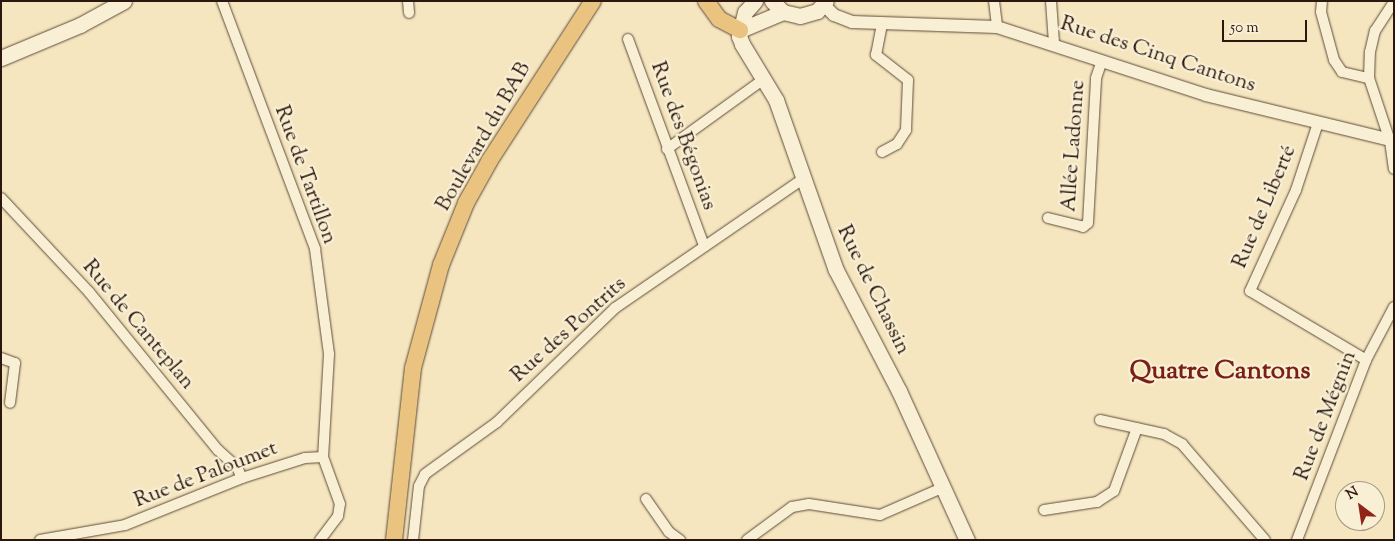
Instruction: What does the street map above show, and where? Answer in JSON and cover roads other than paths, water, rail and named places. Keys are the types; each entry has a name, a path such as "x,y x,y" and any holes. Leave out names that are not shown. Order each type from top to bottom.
{"main road":[{"path":"1,58 80,25 124,1"},
{"name":"Boulevard du BAB","path":"394,540 413,368 441,265 466,203 490,160 593,1"},
{"path":"706,1 719,19 740,30"},
{"path":"740,30 745,12 755,1"},
{"path":"740,30 777,6 800,16 817,11 825,3"},
{"name":"Rue de Chassin","path":"740,30 742,44 764,78 783,118 836,270 879,352 944,487 967,540"}],"street":[{"name":"Rue de Tartillon","path":"222,1 315,248 329,354 323,457"},
{"path":"408,1 409,13"},
{"path":"994,1 997,27"},
{"path":"1051,1 1054,43"},
{"path":"1322,1 1321,12 1334,60 1342,72 1369,78"},
{"path":"1394,2 1375,31 1370,52 1369,78 1392,141 1394,169"},
{"name":"Rue des Cinq Cantons","path":"825,3 843,19 882,23 997,27 1054,43 1206,95 1392,141"},
{"path":"882,23 876,56 908,80 906,130 897,144 882,152"},
{"name":"Rue des Bégonias","path":"628,38 704,246"},
{"name":"Allée Ladonne","path":"1048,218 1083,227 1088,223 1096,78 1102,61"},
{"path":"667,149 764,78"},
{"name":"Rue de Liberté","path":"1318,123 1296,190 1250,291 1366,360"},
{"name":"Rue des Pontrits","path":"414,540 420,486 425,474 497,422 615,308 803,179"},
{"name":"Rue de Canteplan","path":"1,198 89,292 212,442 237,467 242,478"},
{"name":"Rue de Mégnin","path":"1297,540 1366,360 1394,307"},
{"path":"1,358 15,363 10,403"},
{"path":"1100,420 1164,434 1182,444 1265,540"},
{"path":"1044,510 1097,502 1114,491 1137,428"},
{"name":"Rue de Paloumet","path":"40,540 146,519 242,478 305,458 323,457"},
{"path":"320,540 338,516 338,497 323,457"},
{"path":"747,540 792,507 809,504 880,515 944,487"},
{"path":"646,499 669,532 680,540"}],"district":[{"name":"Quatre Cantons","path":"1220,372"}]}
